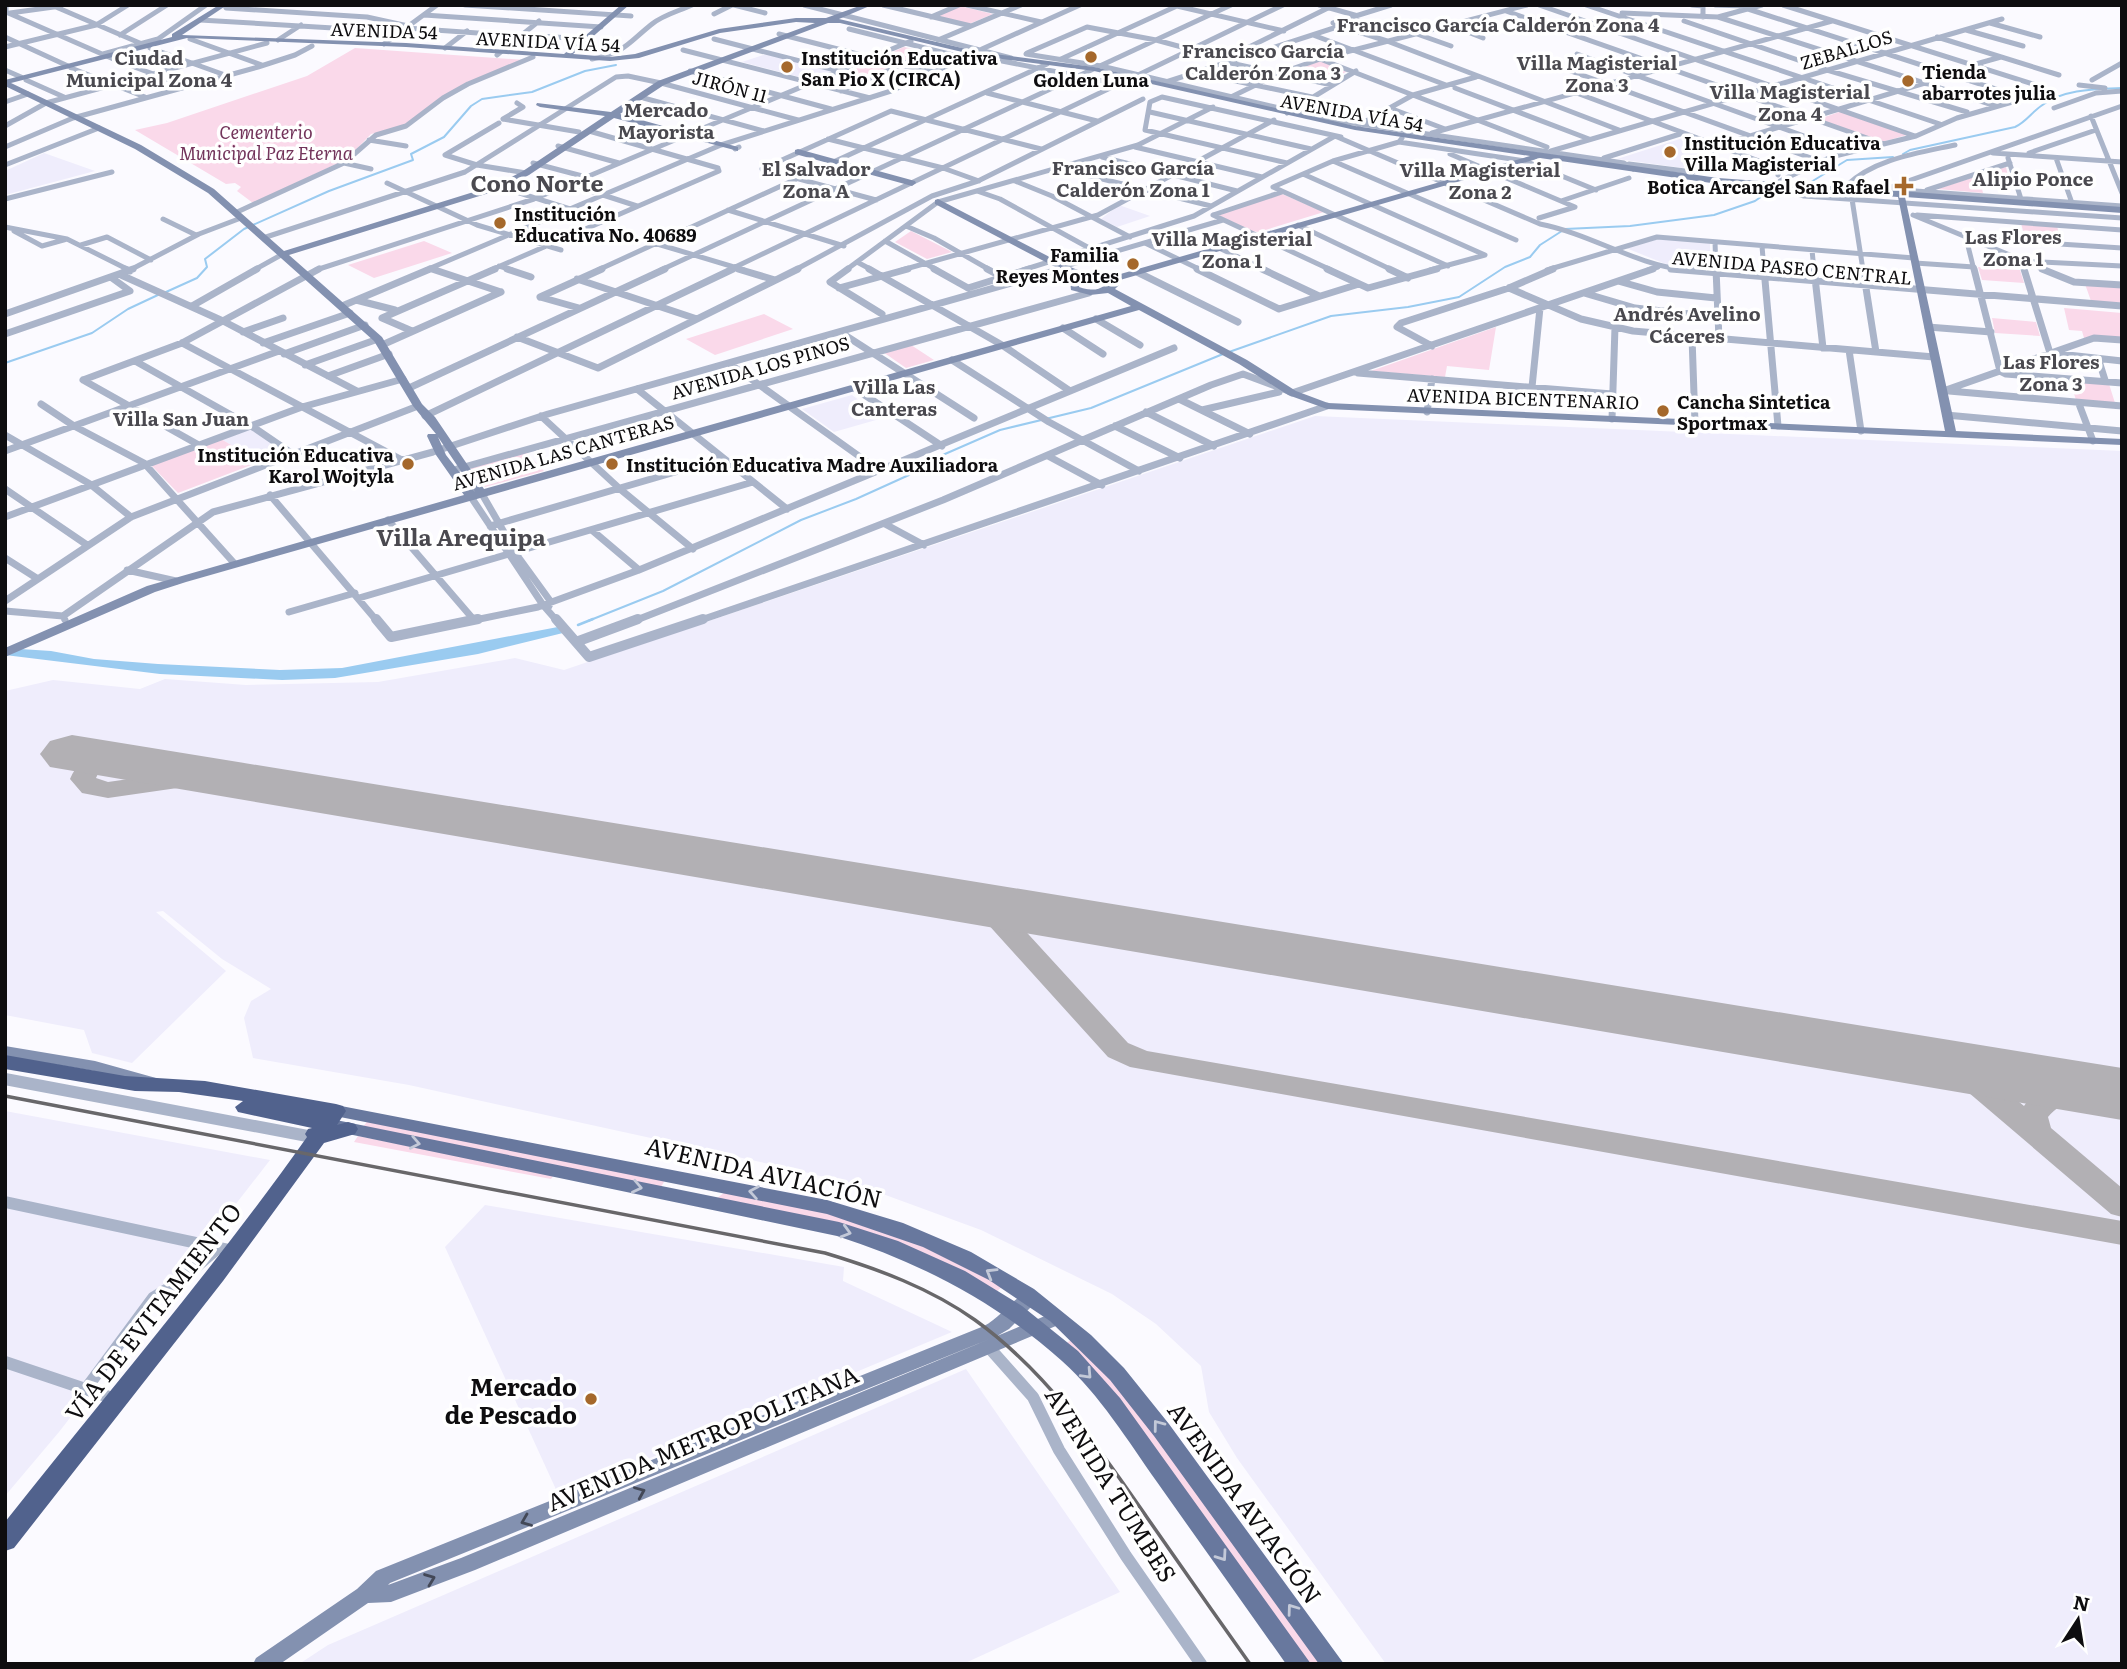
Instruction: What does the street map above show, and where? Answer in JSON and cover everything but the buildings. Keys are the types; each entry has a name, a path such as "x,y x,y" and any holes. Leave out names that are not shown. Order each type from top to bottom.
{"highway":[{"name":"AVENIDA AVIACIÓN","path":"5,1062 73,1067 332,1125"},
{"name":"AVENIDA AVIACIÓN","path":"137,1080 231,1093 332,1125"},
{"name":"VÍA DE EVITAMIENTO","path":"5,1541 76,1449 119,1400 226,1250 332,1125"}],"main road":[{"path":"565,57 626,5"},
{"path":"830,19 860,5"},
{"path":"281,255 496,186 523,173 658,82 869,5"},
{"path":"171,39 226,6"},
{"name":"AVENIDA VÍA 54","path":"6,83 189,37 312,46 499,53 604,62 627,61 707,36 830,19 851,28 969,57 1095,69 1282,115 1400,140 1544,153 1629,170 1902,200 1921,197"},
{"name":"AVENIDA 54","path":"107,56 171,39 189,37 384,44 592,59 636,56 719,31 796,20 830,19 934,44 1051,63"},
{"path":"189,37 187,33 203,20"},
{"name":"AVENIDA VÍA 54","path":"1129,79 1228,99 1282,115 1544,153 1694,181 1780,185 2122,212"},
{"path":"611,113 640,97 658,82"},
{"path":"6,83 187,174 365,325 383,346 406,383 424,420 476,495"},
{"path":"543,104 611,113 730,146"},
{"path":"795,153 909,184"},
{"path":"1083,290 1544,153"},
{"path":"1902,200 1909,214 1921,292 1944,390 1951,435"},
{"path":"935,204 1061,269 1111,282"},
{"name":"AVENIDA BICENTENARIO","path":"1061,269 1083,290 1135,308 1183,335 1193,337 1254,369 1289,392 1328,406 2122,442"},
{"path":"1083,290 1088,277"},
{"name":"AVENIDA BICENTENARIO","path":"1111,282 1135,308"},
{"name":"AVENIDA LAS CANTERAS","path":"5,653 66,620 176,580 1135,308"},
{"path":"5,1051 73,1067"},
{"name":"AVENIDA AVIACIÓN","path":"332,1125 771,1195 850,1213 944,1248 977,1264 1022,1304 1036,1328 1080,1367 1113,1404 1299,1664"},
{"name":"AVENIDA AVIACIÓN","path":"1022,1304 1057,1318 1083,1339 1126,1384 1332,1664"},
{"name":"AVENIDA METROPOLITANA","path":"982,1340 1003,1324 1022,1304"},
{"name":"AVENIDA METROPOLITANA","path":"263,1664 364,1595 391,1593 468,1564 982,1340 1036,1328 1057,1318"}],"street":[{"path":"6,5 8,13 107,56 186,86"},
{"path":"8,13 65,5"},
{"path":"5,47 96,25 128,5"},
{"path":"120,35 167,5"},
{"path":"146,46 206,5"},
{"path":"278,40 330,5"},
{"path":"384,44 437,5"},
{"path":"465,5 631,16"},
{"path":"499,53 558,5"},
{"path":"592,59 608,56 629,46 654,22 692,5"},
{"path":"714,14 733,5 765,13 744,15"},
{"path":"755,9 764,5"},
{"path":"804,5 830,19"},
{"path":"883,5 971,26"},
{"path":"932,17 959,5"},
{"path":"967,5 1042,22"},
{"path":"841,91 901,65 934,44 971,26 1021,5"},
{"path":"981,49 1080,5"},
{"path":"5,517 144,463 302,407 357,391 406,383 517,337 1231,5"},
{"path":"5,601 131,517 347,434 421,411 559,352 1283,5"},
{"path":"1319,5 1358,16"},
{"path":"1129,79 1081,75 1026,54 1087,27 1156,40 1221,57 1391,5"},
{"path":"1228,99 1280,73 1323,58 1527,5"},
{"path":"1539,5 1916,136"},
{"path":"1587,5 1940,124"},
{"path":"1692,5 1703,6 1703,17"},
{"path":"1715,5 1760,6"},
{"path":"1783,5 1980,65 2036,85 2033,96"},
{"path":"56,6 189,64 225,75"},
{"path":"226,6 378,18 407,27 587,39"},
{"path":"446,48 499,6"},
{"path":"579,308 540,297 1178,6 1284,31"},
{"path":"1607,12 1718,17 1760,6"},
{"path":"1252,47 1332,7"},
{"path":"1748,9 2011,93 2033,96"},
{"path":"1506,11 1884,144"},
{"path":"424,15 601,27"},
{"path":"1718,17 1996,106"},
{"name":"ZEBALLOS","path":"1544,153 2002,19"},
{"path":"203,20 350,29"},
{"path":"1427,136 1833,20"},
{"path":"1684,21 1959,112 1981,113"},
{"path":"1989,23 2040,37 2036,41"},
{"path":"1450,25 1483,38"},
{"path":"1161,84 1222,62 1340,26 1387,41 1619,130"},
{"path":"1965,30 2023,46"},
{"path":"1416,34 1451,46"},
{"path":"782,35 873,58"},
{"path":"1312,35 1446,85"},
{"path":"5,37 145,97"},
{"path":"189,37 263,65"},
{"path":"1937,37 2059,75"},
{"path":"714,39 839,71"},
{"path":"5,126 46,103 64,97 267,43"},
{"path":"197,444 83,380 183,343 304,274 534,199 908,43 981,49 1011,58"},
{"path":"934,44 969,57"},
{"path":"1283,44 1478,120 1544,153"},
{"path":"5,147 77,117 263,65 312,46"},
{"path":"683,50 871,98"},
{"path":"1574,92 1683,135 1780,169 1840,149 1577,54"},
{"path":"5,314 121,275 196,235 241,218 344,163 376,135 406,126 443,98 468,84 533,57"},
{"path":"263,343 346,309 356,300 687,159 871,98 969,57"},
{"path":"1561,201 1596,190 1629,170 1693,173 1717,146 2001,57"},
{"path":"1222,62 1332,85"},
{"path":"1546,62 1811,158"},
{"path":"1051,63 1095,69"},
{"path":"2092,80 2122,63"},
{"path":"901,65 935,73"},
{"path":"5,70 64,97"},
{"path":"687,70 832,109"},
{"path":"839,288 1091,217 1225,147 1356,71"},
{"path":"1192,72 1312,97"},
{"name":"JIRÓN 11","path":"260,235 461,174 617,77 628,76 658,82 798,120"},
{"path":"1361,127 1416,96 1446,85 1480,78"},
{"path":"1361,127 1416,96 1455,88 1480,78"},
{"path":"2079,85 2122,91"},
{"path":"2109,88 2106,87 2122,85"},
{"path":"1455,88 1589,140"},
{"path":"2054,108 2096,93 2122,91"},
{"path":"986,93 1063,110 1097,121"},
{"path":"5,102 28,94"},
{"path":"1780,185 1831,157 1916,136 1940,124 2033,96"},
{"path":"640,97 765,131"},
{"path":"1287,163 1145,130 1150,102 1158,97 1282,115 1552,225"},
{"path":"517,337 598,368 844,246 932,196 979,181 1143,99"},
{"path":"412,331 382,318 719,171 718,168 687,159 584,132 502,121 523,107 517,103"},
{"path":"1874,192 2122,106"},
{"path":"882,314 830,282 935,204 1134,146 1213,107"},
{"path":"1395,110 1445,129"},
{"path":"876,200 762,169 891,111 1041,149"},
{"path":"1150,112 1311,149"},
{"path":"2091,116 2122,193"},
{"path":"499,123 445,155 477,165 523,173"},
{"path":"5,166 99,128"},
{"path":"2021,155 2096,130"},
{"path":"1602,160 1683,135"},
{"path":"5,611 66,620 127,570 212,512 444,448 541,416 841,332 968,288 1194,216 1335,136"},
{"path":"827,138 943,168 979,181"},
{"path":"369,140 407,146"},
{"path":"1448,266 1273,187 1333,161 1400,140 1520,161 1596,190"},
{"path":"1955,145 1882,165 1852,178 1846,186 1884,189 1921,197 2072,203 2122,212"},
{"path":"1134,146 1262,177"},
{"path":"562,147 620,163"},
{"path":"1434,148 1575,207 1539,218"},
{"name":"AVENIDA VÍA 54","path":"1544,153 1602,160 1629,170"},
{"path":"1988,153 2122,162"},
{"path":"2007,154 2021,199"},
{"path":"1097,157 1237,191"},
{"path":"2056,158 2072,203"},
{"path":"1333,161 1516,240"},
{"path":"344,163 371,169"},
{"path":"536,163 586,177"},
{"path":"1921,197 2010,163"},
{"path":"1058,168 1211,206"},
{"path":"1780,169 1777,176 1780,185 1804,196 1902,200"},
{"path":"5,199 112,172"},
{"path":"1282,192 1213,215 1368,289 1486,255 1303,174"},
{"path":"1015,181 1052,196 1130,237"},
{"path":"1449,181 1540,224 1552,225"},
{"path":"387,183 467,221 561,250"},
{"path":"569,184 637,206"},
{"path":"496,186 570,209"},
{"path":"977,191 1000,199 1091,249"},
{"path":"1852,199 1876,352"},
{"path":"728,210 844,246"},
{"path":"2021,212 2023,221"},
{"path":"1909,214 2122,230"},
{"path":"1909,214 2083,283 2122,285"},
{"path":"163,219 196,235"},
{"path":"869,322 882,314 1061,269 1223,220"},
{"path":"1297,225 1408,278"},
{"name":"AVENIDA PASEO CENTRAL","path":"1552,225 1655,268 1716,276 2035,301"},
{"path":"906,226 934,238 1002,277"},
{"path":"6,227 42,246 67,239"},
{"path":"6,227 67,239 130,271"},
{"path":"81,246 107,237 151,260"},
{"path":"1436,345 1399,324 1509,288 1545,271 1657,237 1860,253 1974,268"},
{"path":"1969,237 2122,248"},
{"path":"1969,237 1981,297 2003,372"},
{"path":"886,241 968,288"},
{"path":"1715,242 1719,339"},
{"path":"654,243 775,280"},
{"path":"1145,243 1279,309 1360,284"},
{"path":"2061,245 2066,261"},
{"path":"1762,246 1778,426"},
{"path":"1219,248 1319,296"},
{"path":"1812,250 1823,348"},
{"path":"192,306 281,255"},
{"path":"2025,260 2122,266"},
{"path":"2025,260 2035,301 2054,354"},
{"path":"857,262 1002,345 1070,391"},
{"path":"499,266 531,277"},
{"path":"328,376 412,331 501,292 430,268"},
{"path":"1202,410 1289,392 1354,372 1655,268"},
{"path":"1137,272 1238,322"},
{"path":"121,275 223,321 357,391"},
{"path":"5,334 130,291 112,278"},
{"path":"577,279 697,319"},
{"path":"1618,281 1657,292 1716,298"},
{"path":"2083,283 2088,304"},
{"path":"1509,288 1544,307 1615,327 1692,337 1934,356"},
{"name":"AVENIDA LOS PINOS","path":"458,468 968,325 1083,290"},
{"path":"1584,293 1635,308 1717,317"},
{"path":"356,300 396,310"},
{"path":"2035,301 2122,308"},
{"path":"2035,301 2122,308"},
{"path":"1532,387 1544,307"},
{"path":"243,332 283,318"},
{"path":"1096,319 1153,357"},
{"path":"5,452 229,370 365,325"},
{"path":"1612,419 1615,327"},
{"path":"1928,327 1991,332"},
{"path":"1063,328 1103,354"},
{"path":"841,332 974,418"},
{"path":"1692,337 1695,423"},
{"path":"1944,390 2107,339 2122,340"},
{"path":"183,343 347,434 402,460"},
{"path":"305,365 383,346"},
{"path":"270,495 391,637 547,605 693,550 877,469 942,446 1029,409 1120,366 1174,348"},
{"path":"1849,350 1861,431"},
{"path":"2054,354 2122,361"},
{"path":"952,360 1081,440 1139,471"},
{"path":"135,361 178,388 251,425 294,455"},
{"path":"2098,361 2105,380"},
{"path":"730,364 877,469"},
{"path":"1354,372 1612,394"},
{"path":"1955,392 2003,372 2122,383"},
{"path":"576,642 743,581 885,524 1048,456 1201,387 1243,374 1250,375 1274,390 1289,392"},
{"path":"1427,412 1432,379"},
{"path":"853,388 942,446"},
{"path":"637,389 787,509"},
{"path":"1944,390 2122,406"},
{"path":"1179,399 1250,434"},
{"path":"41,404 74,426 144,463 234,563"},
{"path":"2079,404 2092,441"},
{"path":"476,495 547,605 589,657 1102,485 1328,406"},
{"path":"1146,412 1214,446"},
{"path":"1947,415 2122,431"},
{"path":"541,416 620,489 693,550"},
{"path":"1115,426 1180,458"},
{"path":"5,435 90,484 131,517"},
{"path":"1048,456 1102,485"},
{"path":"494,525 723,458"},
{"path":"289,612 438,576 753,482"},
{"path":"5,489 34,506 87,545"},
{"path":"388,520 474,620"},
{"path":"885,524 923,545"},
{"path":"593,531 639,570"},
{"path":"5,558 38,579"},
{"path":"127,570 176,580"},
{"path":"5,1079 332,1125"},
{"path":"5,1202 226,1250"},
{"path":"85,1390 153,1298 226,1250"},
{"name":"AVENIDA TUMBES","path":"982,1340 1033,1397 1066,1462 1126,1556 1201,1664"},
{"path":"5,1362 119,1400"}],"shaded area":[{"name":"Institución Educativa San Pio X (CIRCA)","path":"766,54 834,71 811,80 742,62"},
{"name":"Institución Educativa Villa Magisterial","path":"1686,137 1708,145 1683,168 1617,159"},
{"path":"44,153 95,171 5,195 5,171"},
{"path":"1119,205 1150,216 1117,227 1101,219"},
{"name":"Andrés Avelino Cáceres","path":"1659,239 1710,243 1710,271 1673,267 1626,248"},
{"path":"852,395 883,418 834,432 802,409"},
{"path":"1315,416 2122,451 2122,1664 1386,1664 1237,1458 1209,1412 1201,1366 1156,1324 1112,1294 981,1230 861,1186 792,1169 409,1085 253,1058 244,1018 251,1001 271,989 222,959 163,911 156,912 226,971 132,1063 92,1053 84,1030 5,1015 5,691 53,680 140,689 165,679 246,685 378,682 515,658 564,670"},
{"path":"251,428 283,453 254,464 238,449 221,439"},
{"path":"5,1111 270,1160 59,1432 5,1496"},
{"path":"485,1205 844,1267 843,1281 952,1332 559,1496 445,1247"},
{"path":"966,1369 1120,1592 963,1664 299,1664 328,1645"}],"green space":[{"path":"960,6 993,14 969,24 935,16"},
{"path":"904,47 925,52 864,79 842,74"},
{"name":"Cementerio Municipal Paz Eterna","path":"355,48 526,60 480,77 404,126 371,134 347,159 253,203 237,191 241,187 235,183 226,184 135,130 167,123 307,76"},
{"path":"1323,60 1349,70 1329,82 1287,73"},
{"path":"1842,111 1907,135 1882,142 1819,119"},
{"path":"2006,167 2008,176 1989,174 1991,185 1981,185 1983,193 1937,189"},
{"path":"1282,194 1324,212 1259,232 1251,231 1218,215"},
{"path":"2021,223 2057,226 2061,242 2025,239"},
{"path":"911,231 952,252 927,259 895,242"},
{"path":"424,241 452,253 374,278 348,265"},
{"path":"1978,267 2020,270 2024,283 1982,280"},
{"path":"2085,284 2122,287 2122,303 2091,301"},
{"path":"2064,308 2122,313 2122,337 2084,338 2082,331 2069,330"},
{"path":"764,314 793,329 715,355 686,339"},
{"path":"1992,318 2036,322 2040,336 1995,333"},
{"path":"1496,327 1489,370 1447,366 1445,377 1371,371"},
{"path":"911,345 934,360 906,368 883,352"},
{"path":"2070,381 2109,384 2115,403 2076,400"},
{"name":"Villa San Juan","path":"221,439 238,449 254,464 178,493 150,464"},
{"path":"526,452 544,471 485,487 470,467"},
{"path":"369,1119 664,1182 661,1187 363,1127"},
{"path":"358,1136 554,1175 551,1179 354,1142"},
{"path":"725,1192 847,1217 943,1253 1003,1286 995,1293 962,1273 716,1199"},
{"path":"1074,1338 1113,1376 1324,1664 1309,1664 1065,1344"}],"water":[{"path":"563,626 567,632 478,654 335,678 282,680 160,674 5,655 5,648 158,664 280,670 342,668"}],"waterway":[{"path":"166,292 197,278 207,267 205,259 244,229 329,191 413,160 411,154 444,137 471,106 482,99 532,92 585,71 616,65"},
{"path":"1903,154 1910,150 2015,127 2049,100 2059,96 2122,88"},
{"path":"1811,182 1847,160 1893,157"},
{"path":"1229,352 1331,316 1408,307 1459,297 1505,267 1530,257 1540,245 1565,229 1630,226 1714,215 1755,201 1765,194"},
{"path":"5,363 92,333 128,309 160,294"},
{"path":"578,625 663,591 801,520 856,499 909,475 922,464 1000,430 1091,408 1223,354"}],"taxiway":[{"path":"173,769 135,753 117,753 99,759 86,771 83,779 91,788 108,790 212,775"},
{"path":"986,905 1118,1050 1140,1060 2122,1233"},
{"path":"1935,1062 1966,1074 1979,1084 2122,1206"},
{"path":"2036,1131 2033,1117 2041,1105 2058,1093 2078,1086"}],"runway":[{"path":"72,754 2122,1094"}],"railway":[{"path":"5,1096 825,1253 922,1289 958,1309 1001,1340 1069,1410 1250,1664"}],"place":[{"name":"Golden Luna","path":"1091,57"},
{"name":"Institución Educativa San Pio X (CIRCA)","path":"787,67"},
{"name":"Tienda abarrotes julia","path":"1908,81"},
{"name":"Institución Educativa Villa Magisterial","path":"1670,152"},
{"name":"Botica Arcangel San Rafael","path":"1904,186"},
{"name":"Institución Educativa No. 40689","path":"500,223"},
{"name":"Familia Reyes Montes","path":"1133,264"},
{"name":"Cancha Sintetica Sportmax","path":"1663,411"},
{"name":"Institución Educativa Karol Wojtyla","path":"408,464"},
{"name":"Institución Educativa Madre Auxiliadora","path":"612,464"},
{"name":"Mercado de Pescado","path":"591,1399"}],"district":[{"name":"Francisco García Calderón Zona 4","path":"1498,24"},
{"name":"Francisco García Calderón Zona 3","path":"1263,61"},
{"name":"Ciudad Municipal Zona 4","path":"149,68"},
{"name":"Villa Magisterial Zona 3","path":"1597,73"},
{"name":"Villa Magisterial Zona 4","path":"1790,102"},
{"name":"Mercado Mayorista","path":"666,120"},
{"name":"Francisco García Calderón Zona 1","path":"1133,178"},
{"name":"Alipio Ponce","path":"2033,178"},
{"name":"El Salvador Zona A","path":"816,179"},
{"name":"Villa Magisterial Zona 2","path":"1480,180"},
{"name":"Cono Norte","path":"537,182"},
{"name":"Las Flores Zona 1","path":"2013,247"},
{"name":"Villa Magisterial Zona 1","path":"1232,249"},
{"name":"Andrés Avelino Cáceres","path":"1687,324"},
{"name":"Las Flores Zona 3","path":"2051,372"},
{"name":"Villa Las Canteras","path":"894,397"},
{"name":"Villa San Juan","path":"181,418"},
{"name":"Villa Arequipa","path":"461,536"}]}
